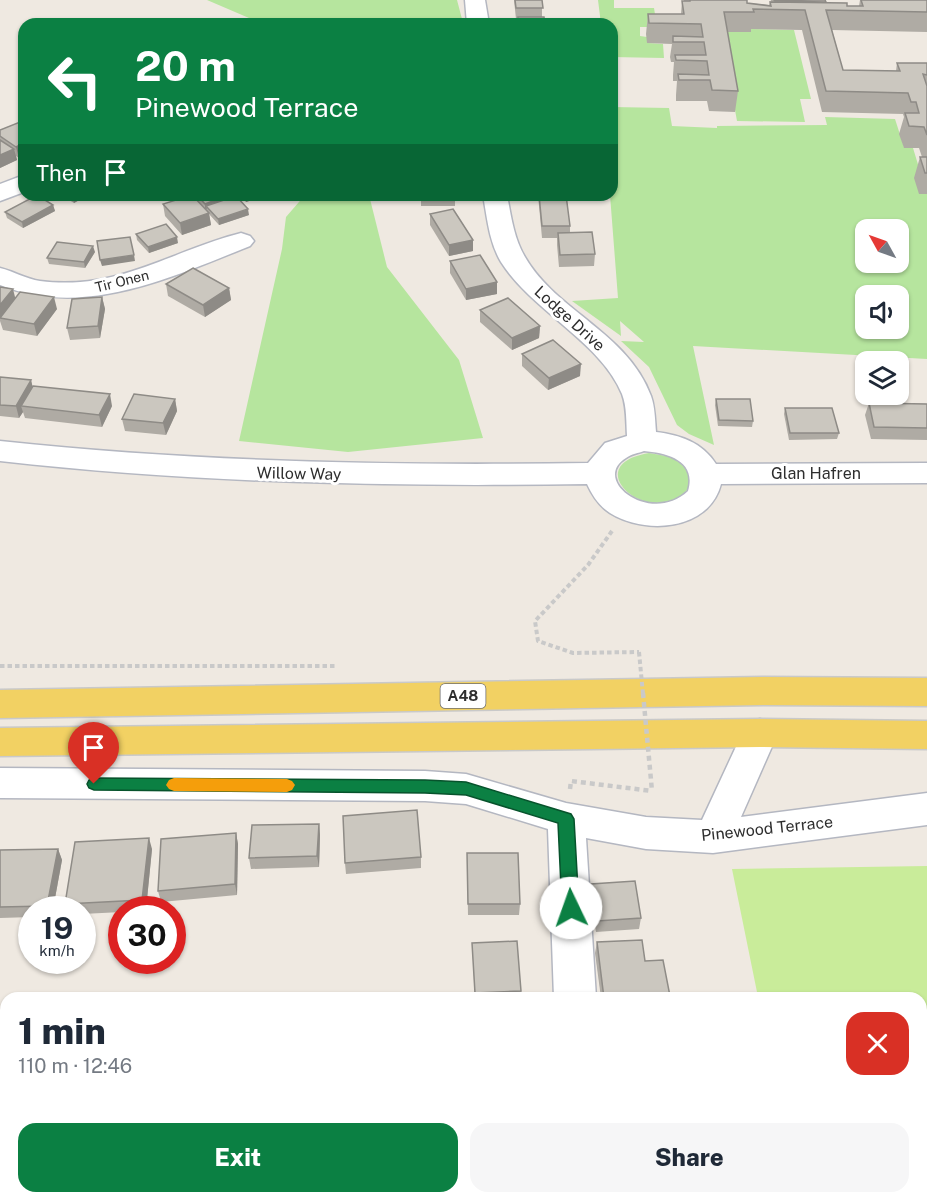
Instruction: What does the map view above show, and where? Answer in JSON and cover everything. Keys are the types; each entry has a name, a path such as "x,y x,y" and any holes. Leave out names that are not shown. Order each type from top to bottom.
{"main road":[{"name":"A48","path":"0,704 751,691 927,692"},
{"path":"0,742 760,733 927,735"}],"street":[{"path":"473,18 475,0"},
{"path":"0,194 18,185"},
{"name":"Lodge Drive","path":"496,201 500,222 513,260 551,305 614,358 628,376 637,396 642,441"},
{"name":"Tir Onen","path":"0,276 38,289 99,288 138,279 241,242"},
{"path":"642,441 658,442 682,449 700,463 706,474 707,486 702,497 685,509 661,516 643,514 627,509 606,495 600,486 598,473 602,462 612,452 625,445 642,441"},
{"name":"Willow Way","path":"0,451 204,471 446,476 598,473"},
{"name":"Glan Hafren","path":"706,474 927,473"},
{"path":"713,837 760,733"},
{"name":"Pinewood Terrace","path":"0,783 425,786 466,789 566,819 646,833 713,837 927,809"},
{"path":"566,819 575,992"}],"path":[{"path":"571,781 652,790 639,652 573,653 538,641 535,621 588,565 627,509"}],"green space":[{"path":"207,0 457,0 462,18 249,18"},
{"path":"598,0 614,0 614,8 654,8 657,27 640,27 640,36 647,37 648,43 663,44 664,58 618,57 618,18 600,18"},
{"path":"750,29 794,30 811,99 800,99 805,122 737,121 721,32 750,32"},
{"path":"618,107 669,108 672,126 717,128 717,126 827,125 825,117 895,119 904,147 913,148 927,194 927,359 909,358 909,351 855,351 855,355 693,346 714,445 689,434 677,425 649,367 621,341 644,342 620,321 621,336 572,301 618,298 610,201 618,201"},
{"path":"300,201 370,201 387,267 459,360 483,438 348,452 239,441 282,249 286,217"},
{"path":"649,453 672,457 688,469 691,485 677,499 660,503 643,501 629,493 620,482 618,471 627,460"},
{"path":"927,866 927,992 757,992 732,869"}],"building":[{"path":"515,0 542,0 543,8 516,8"},
{"path":"747,0 747,3 771,6 770,2 847,3 847,6 863,6 861,0 927,0 927,12 826,10 843,70 900,71 897,63 927,63 927,75 923,74 927,86 927,135 924,127 909,126 905,113 919,113 916,102 911,102 908,93 826,91 805,10 753,9 754,12 724,12 738,91 712,90 710,80 679,80 678,74 709,75 707,61 676,60 675,55 706,55 704,42 673,42 673,36 703,37 701,24 649,23 648,14 684,14 682,1"},
{"path":"825,0 826,2 775,1"},
{"path":"544,17 544,18 518,18"},
{"path":"18,123 18,146 16,147 0,136 0,130"},
{"path":"0,140 14,149 0,155"},
{"path":"920,157 927,157 927,173 925,173"},
{"path":"26,201 47,201 53,205 22,222 5,212"},
{"path":"173,201 198,201 209,213 180,223 163,204"},
{"path":"221,201 241,201 248,209 218,219 206,206"},
{"path":"540,201 567,201 570,226 542,226"},
{"path":"453,209 473,240 449,245 430,214"},
{"path":"166,224 177,237 148,247 136,234"},
{"path":"592,232 595,254 560,255 558,233"},
{"path":"130,237 134,255 100,260 97,241"},
{"path":"57,242 93,246 84,262 47,258"},
{"path":"480,255 497,282 466,289 450,261"},
{"path":"193,268 229,288 203,305 166,284"},
{"path":"0,287 13,289 0,305"},
{"path":"20,292 54,297 34,324 0,318"},
{"path":"102,297 98,326 67,328 72,299"},
{"path":"508,298 540,326 512,338 480,310"},
{"path":"553,340 581,364 549,378 522,354"},
{"path":"0,377 31,380 16,406 0,405"},
{"path":"33,386 110,394 99,415 21,406"},
{"path":"134,394 175,399 163,423 122,419"},
{"path":"716,399 750,399 753,421 719,420"},
{"path":"927,404 927,428 874,427 869,405"},
{"path":"785,408 832,408 839,433 790,433"},
{"path":"417,810 421,857 345,863 343,816"},
{"path":"319,824 317,856 249,858 252,825"},
{"path":"236,833 235,884 158,891 161,839"},
{"path":"149,838 142,896 108,896 108,902 96,902 96,896 66,896 75,842"},
{"path":"58,849 49,896 18,896 18,907 0,907 0,850"},
{"path":"467,853 518,853 520,904 468,904"},
{"path":"635,881 641,918 597,921 591,884"},
{"path":"642,940 645,961 663,960 669,992 603,992 597,942"},
{"path":"517,941 521,991 475,992 472,943"}],"slow traffic":[{"path":"174,785 287,785"}],"route":[{"path":"94,784 425,786 466,789 566,819 571,908"}]}
